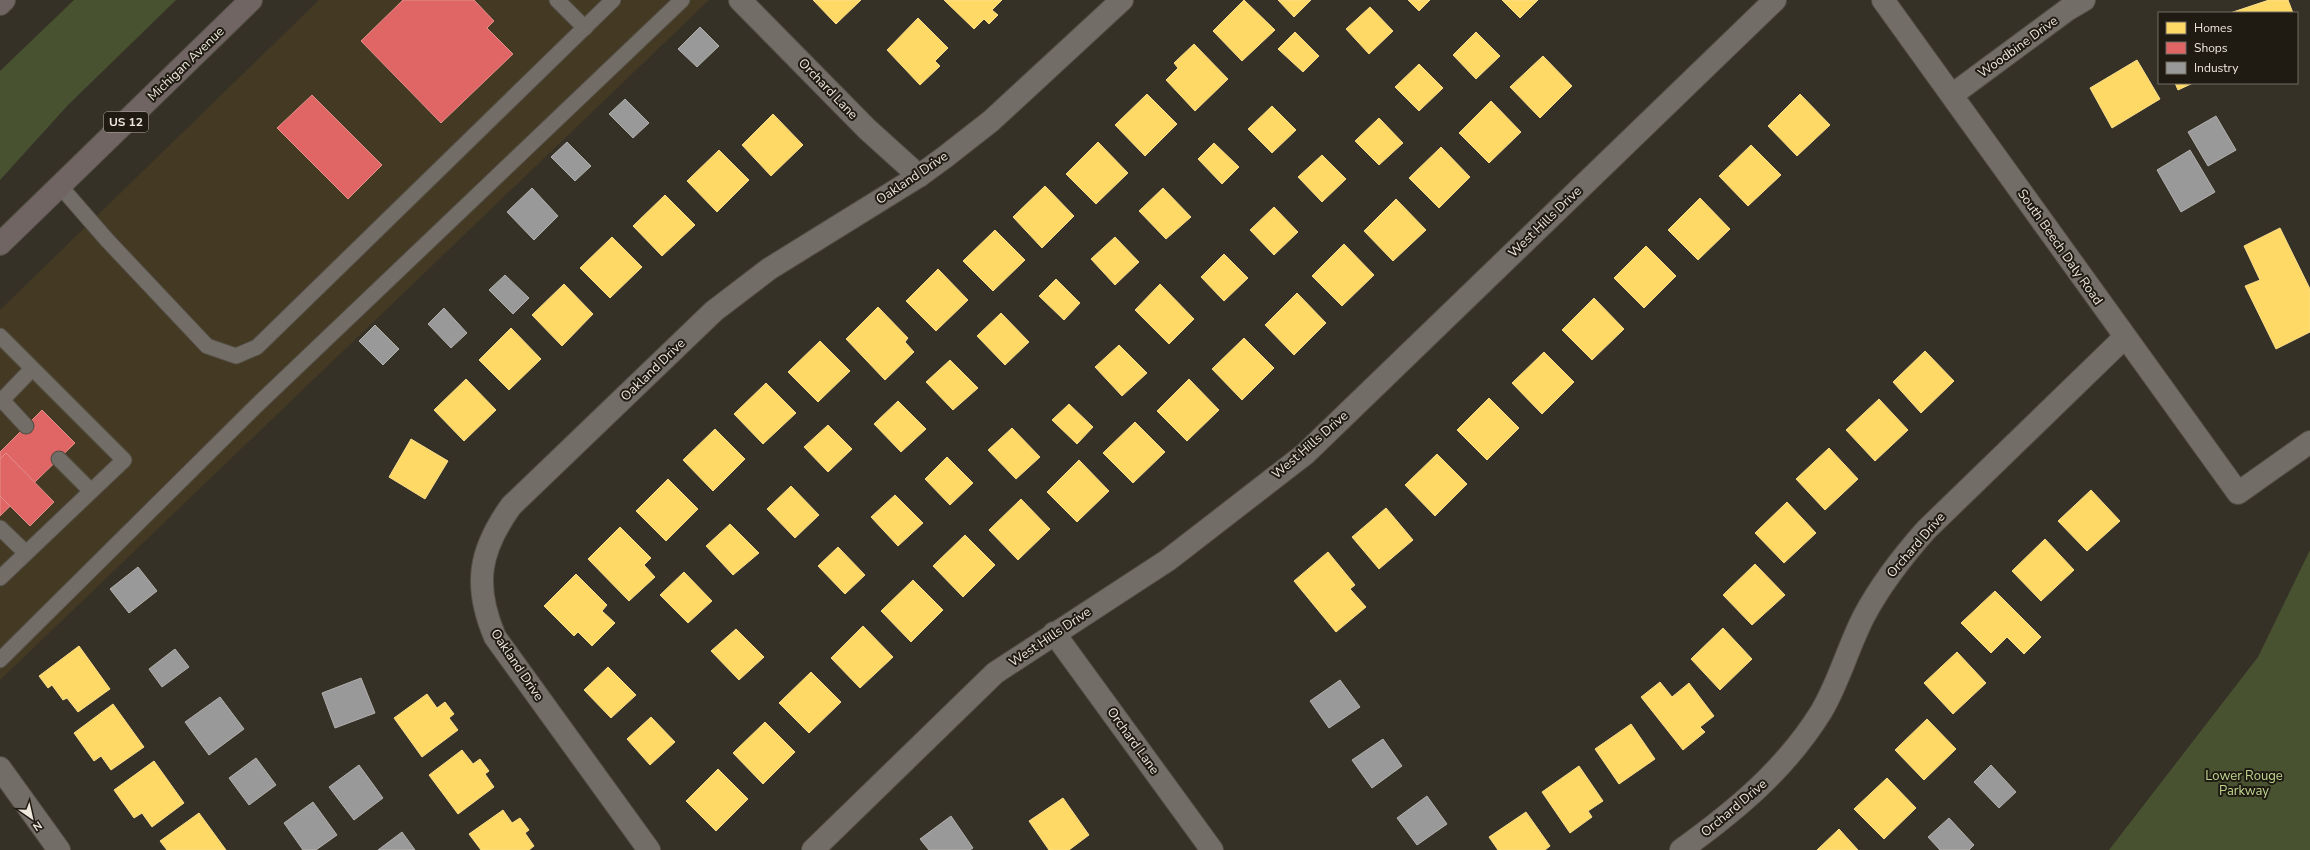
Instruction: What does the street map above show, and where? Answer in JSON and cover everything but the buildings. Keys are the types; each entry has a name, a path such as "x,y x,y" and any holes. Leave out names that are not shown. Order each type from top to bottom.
{"main road":[{"path":"0,4 4,0"},
{"name":"Michigan Avenue","path":"0,244 251,0"}],"street":[{"name":"Orchard Lane","path":"740,0 867,129 919,176"},
{"name":"Oakland Drive","path":"649,850 495,637 486,617 482,595 484,558 494,530 511,506 714,311 769,269 919,176 991,121 1122,0"},
{"name":"West Hills Drive","path":"813,850 995,673 1054,632 1168,560 1305,454 1775,0"},
{"name":"South Beech Daly Road","path":"1883,0 2238,493 2310,442"},
{"name":"Woodbine Drive","path":"1952,95 2067,10 2084,0"},
{"name":"Orchard Drive","path":"1681,850 1722,821 1759,789 1792,752 1820,713 1838,680 1864,617 1881,586 1902,557 1926,530 2125,337"},
{"name":"Orchard Lane","path":"1054,632 1212,850"},
{"path":"0,768 59,850"}],"lane":[{"path":"557,0 585,28"},
{"path":"60,186 107,240 207,346 236,356 257,347 613,0"},
{"path":"0,660 255,407 682,0"},
{"path":"0,336 124,460 0,578"},
{"path":"26,426 1,401 32,369"},
{"path":"59,458 91,491"},
{"path":"0,528 26,553"}],"shaded area":[{"path":"319,0 709,0 0,680 0,310"}],"green space":[{"path":"74,0 176,0 68,105 0,180 0,71"},
{"name":"Lower Rouge Parkway","path":"2310,550 2310,850 2109,850 2258,657"}]}
